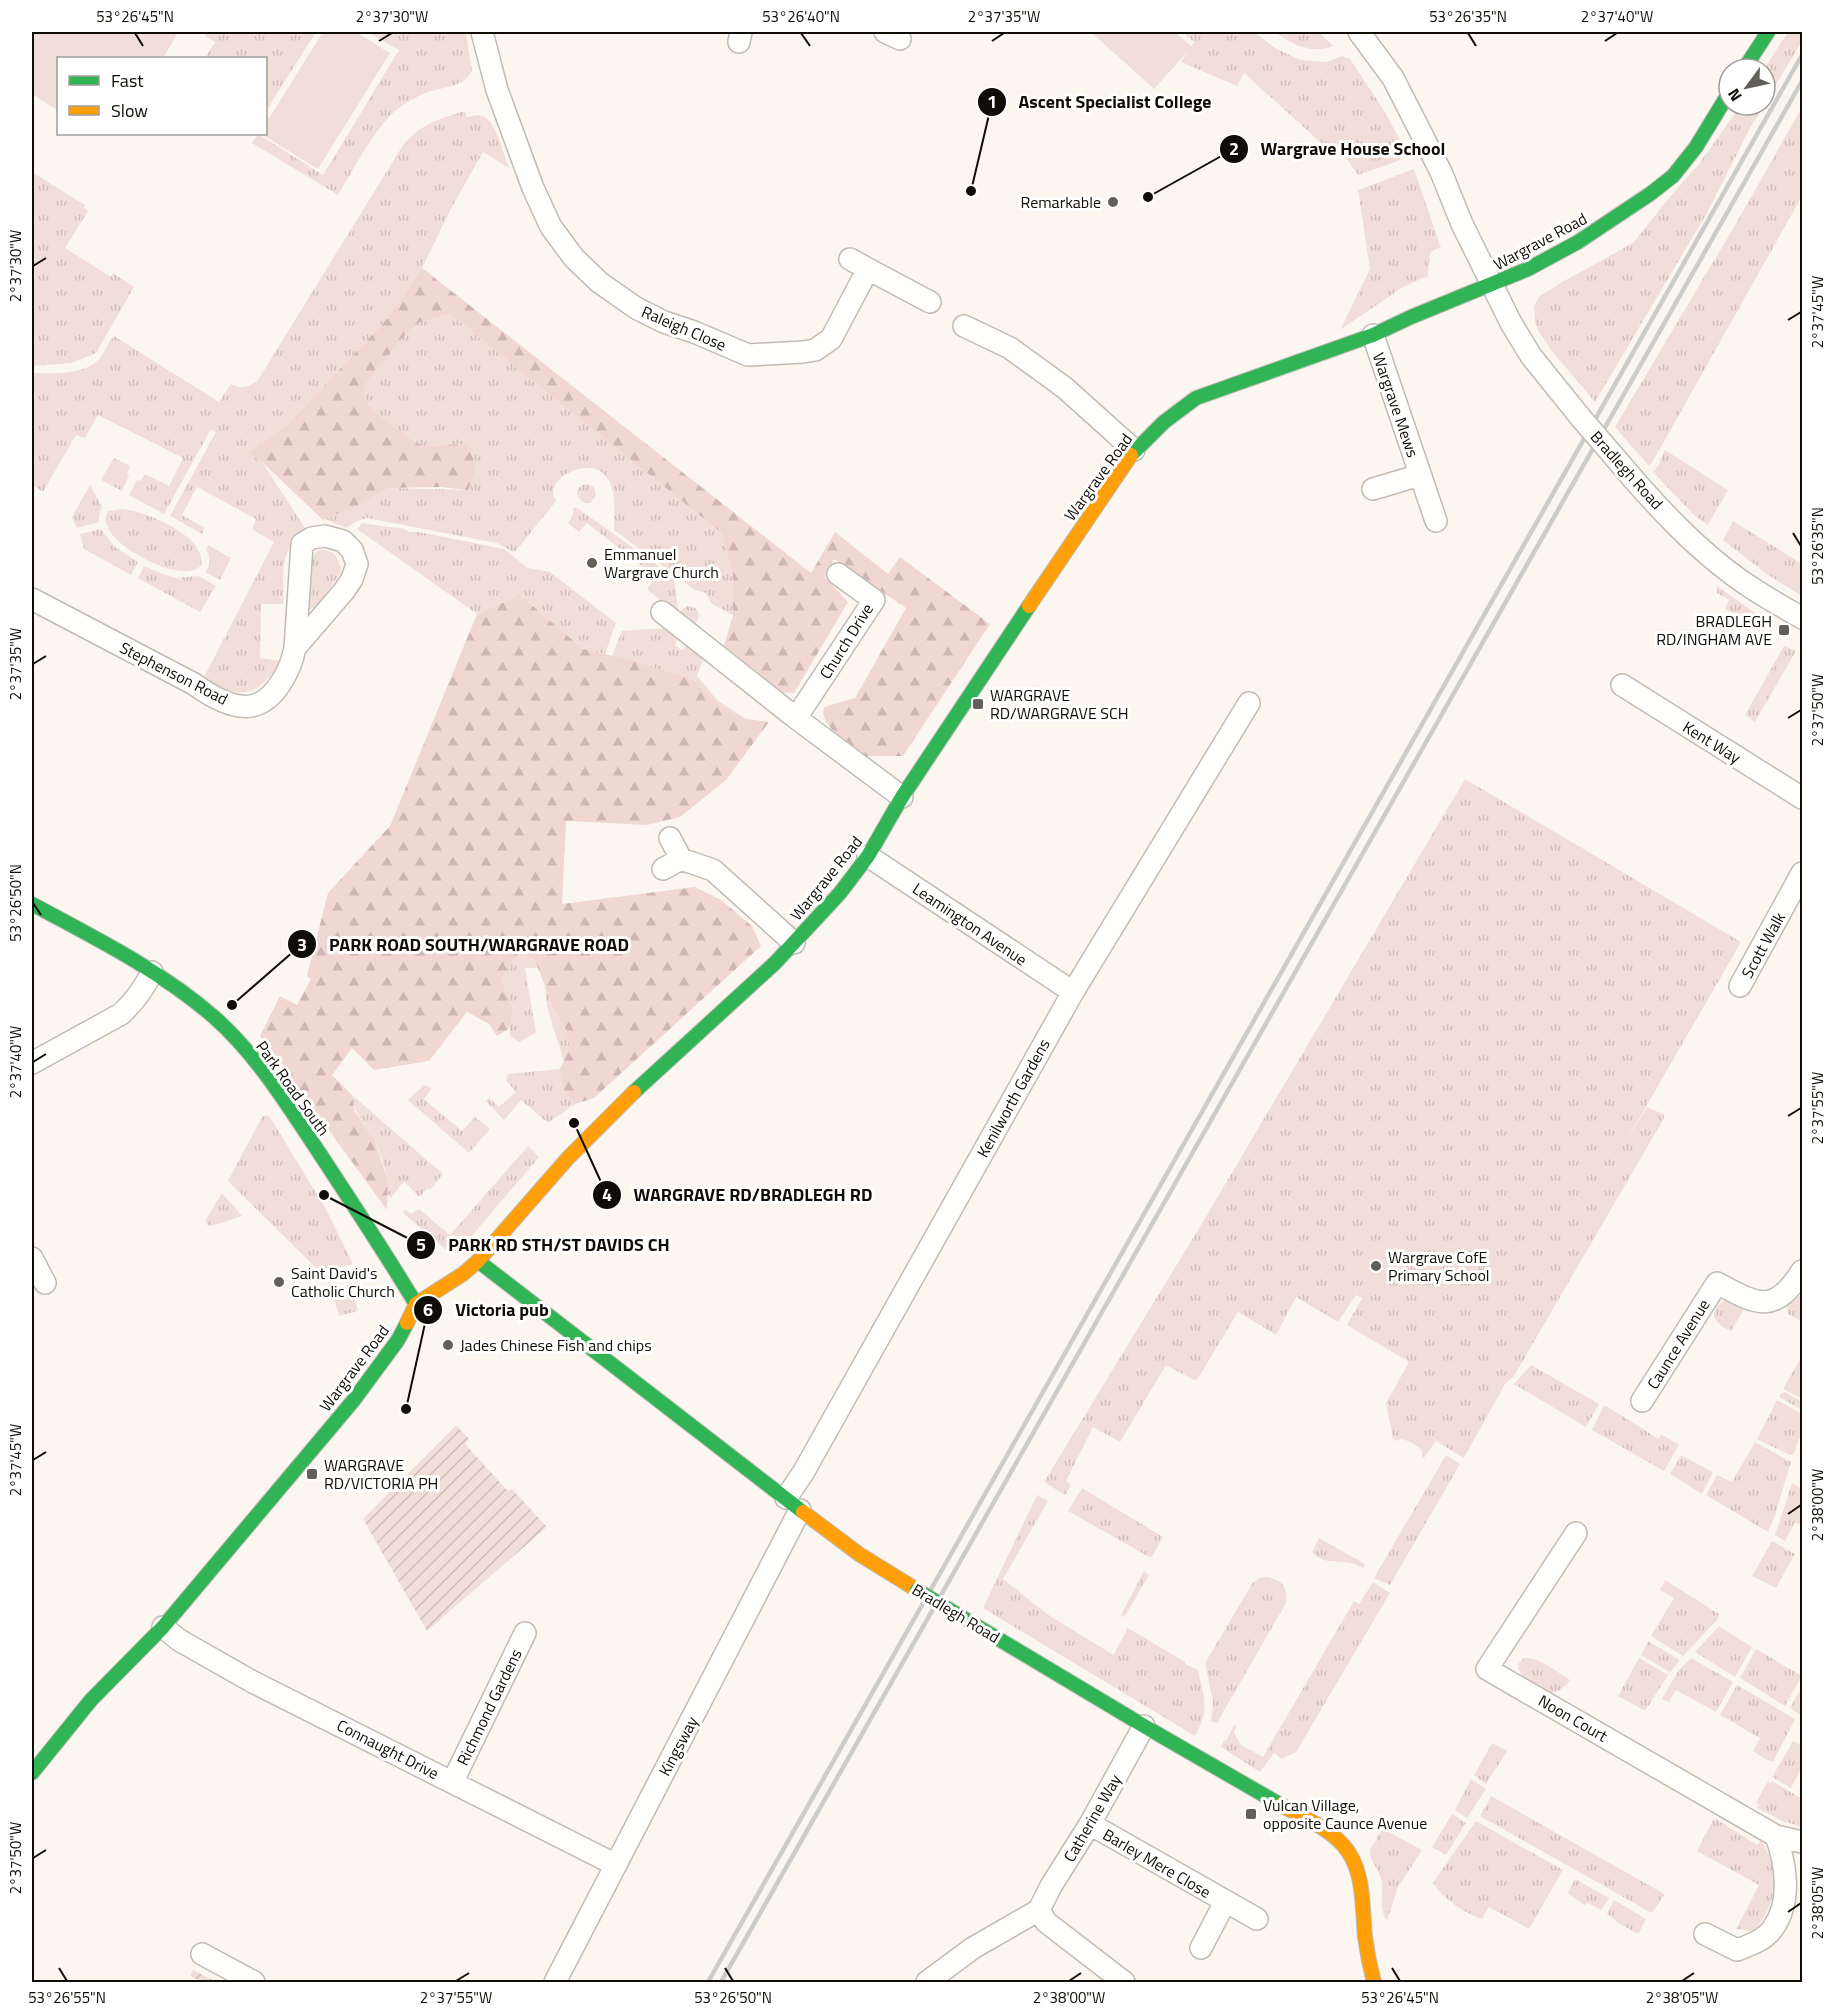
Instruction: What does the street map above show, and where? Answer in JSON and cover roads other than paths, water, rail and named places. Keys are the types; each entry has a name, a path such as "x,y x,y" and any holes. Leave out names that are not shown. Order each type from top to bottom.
{"street":[{"name":"Raleigh Close","path":"482,32 496,90 533,188 551,227 574,258 599,282 636,308 664,322 748,355 815,350 831,339 859,264 930,302"},
{"name":"Bradlegh Road","path":"1359,32 1398,88 1441,171 1462,224 1491,285 1531,356 1612,454 1679,527 1722,566 1754,590 1803,618"},
{"path":"1752,57 1768,32"},
{"name":"Wargrave Road","path":"32,1773 101,1689 164,1627 352,1401 398,1340 416,1304 463,1274 478,1261 598,1127 794,943 830,903 868,856 903,797 1134,450 1164,422 1196,398 1373,335 1535,265 1578,241 1605,225 1675,174 1717,112"},
{"path":"964,326 1010,348 1065,388 1134,450"},
{"name":"Wargrave Mews","path":"1373,335 1436,521"},
{"name":"Wargrave Mews","path":"1372,489 1420,475"},
{"name":"Stephenson Road","path":"32,599 194,684 214,697 234,704 251,706 267,697 281,683 292,665 303,544 312,538 325,536 343,541 352,550 357,564 352,579 345,591 295,648"},
{"name":"Church Drive","path":"796,718 874,600 838,574"},
{"path":"662,612 796,718 903,797"},
{"name":"Kent Way","path":"1622,685 1803,798"},
{"name":"Kenilworth Gardens","path":"793,1504 803,1473 1073,992 1249,703"},
{"path":"670,838 672,864 713,870 794,943"},
{"name":"Leamington Avenue","path":"868,856 1073,992"},
{"name":"Scott Walk","path":"1740,986 1803,873"},
{"name":"Park Road South","path":"32,904 152,972 197,1003 250,1053 275,1085 416,1304"},
{"path":"32,1063 121,1014 145,987 152,972"},
{"path":"32,1258 45,1283"},
{"name":"Bradlegh Road","path":"478,1261 859,1554 1144,1726 1320,1827 1344,1846 1351,1857 1360,1883 1369,1964 1374,1983"},
{"name":"Caunce Avenue","path":"1642,1401 1717,1284 1746,1299 1764,1303 1778,1299 1791,1288 1803,1271"},
{"name":"Kingsway","path":"555,1983 616,1865 793,1504"},
{"name":"Noon Court","path":"1576,1533 1487,1669 1776,1836 1803,1842"},
{"name":"Connaught Drive","path":"164,1627 179,1640 253,1682 616,1865"},
{"name":"Richmond Gardens","path":"453,1781 525,1633"},
{"name":"Catherine Way","path":"1039,1910 1144,1726"},
{"name":"Barley Mere Close","path":"1090,1824 1257,1919"},
{"path":"1705,1934 1737,1950 1757,1942 1772,1929 1782,1910 1785,1888 1783,1854 1776,1836"},
{"name":"Barley Mere Close","path":"1201,1948 1225,1902"},
{"path":"927,1983 973,1948 1039,1910 1046,1923 1124,1983"},
{"path":"202,1954 254,1983"}],"railway":[{"path":"708,1982 1802,55"},
{"path":"721,1982 1802,81"}],"place":[{"name":"Ascent Specialist College","path":"971,191"},
{"name":"Wargrave House School","path":"1148,197"},
{"name":"Remarkable","path":"1113,202"},
{"name":"Emmanuel Wargrave Church","path":"592,563"},
{"name":"BRADLEGH RD/INGHAM AVE","path":"1784,630"},
{"name":"WARGRAVE RD/WARGRAVE SCH","path":"978,704"},
{"name":"PARK ROAD SOUTH/WARGRAVE ROAD","path":"232,1005"},
{"name":"WARGRAVE RD/BRADLEGH RD","path":"574,1123"},
{"name":"PARK RD STH/ST DAVIDS CH","path":"324,1195"},
{"name":"Wargrave CofE Primary School","path":"1376,1266"},
{"name":"Saint David's Catholic Church","path":"279,1282"},
{"name":"Jades Chinese Fish and chips","path":"448,1345"},
{"name":"Victoria pub","path":"406,1409"},
{"name":"WARGRAVE RD/VICTORIA PH","path":"312,1474"},
{"name":"Vulcan Village, opposite Caunce Avenue","path":"1251,1814"}]}
